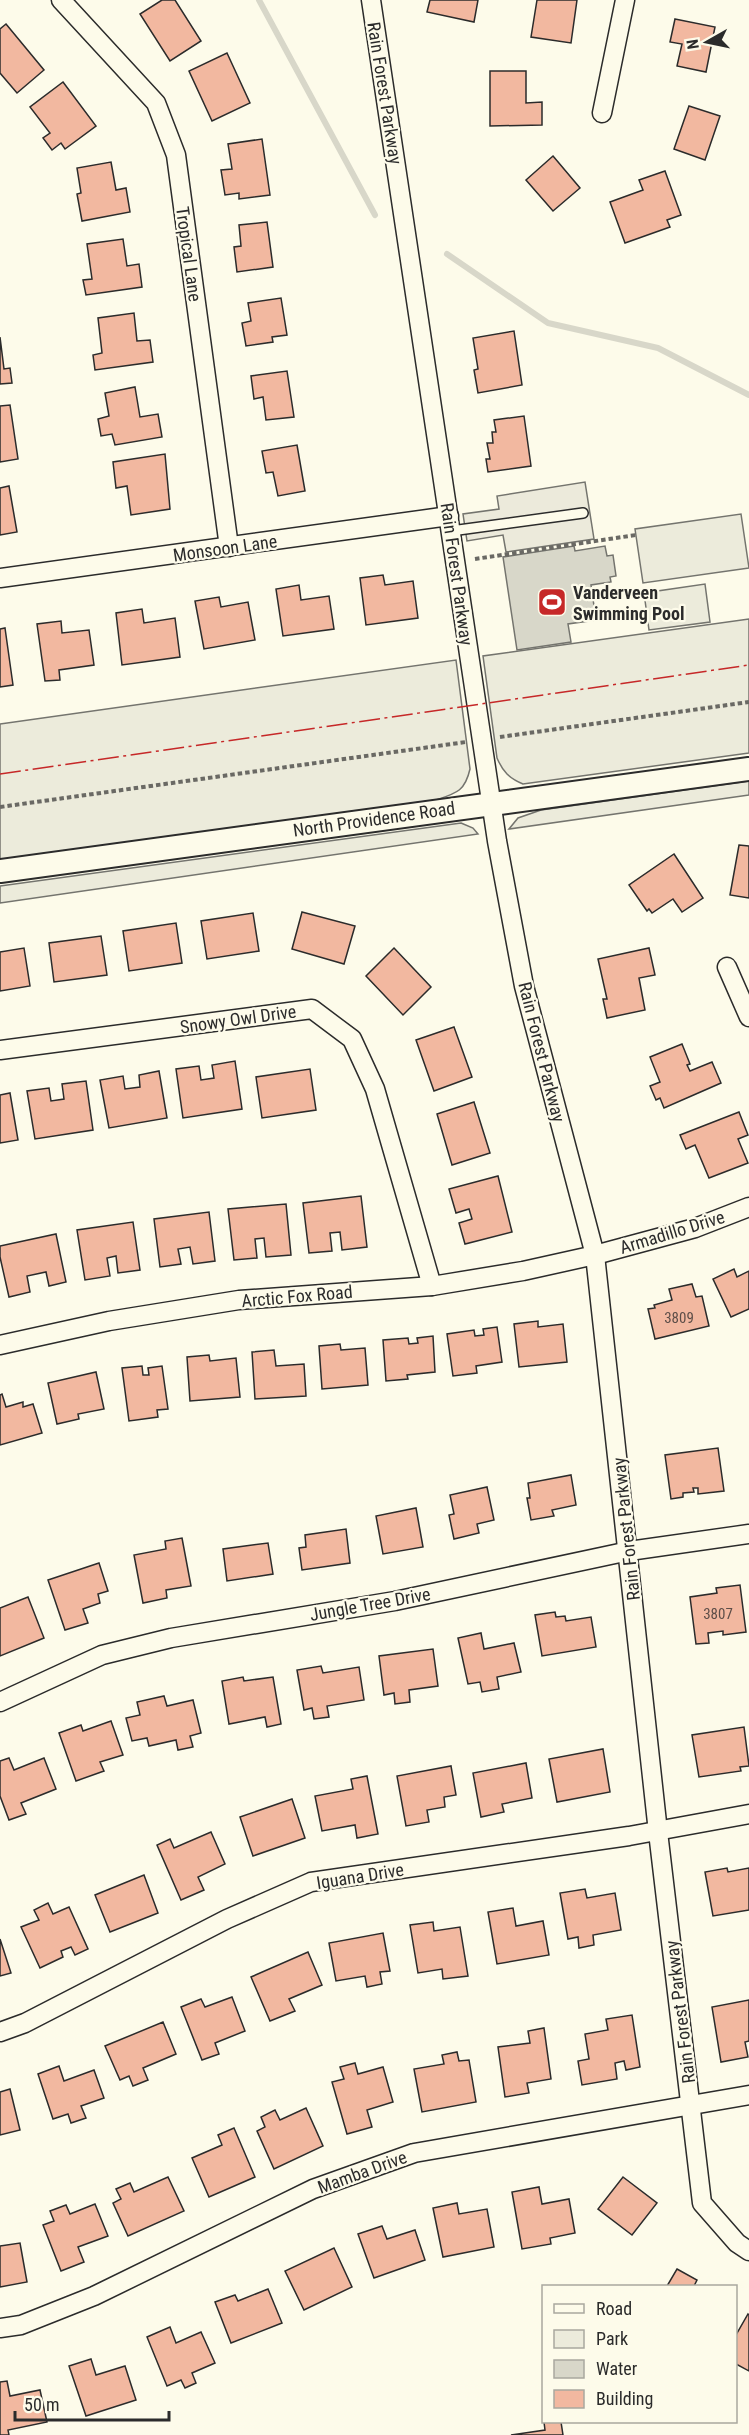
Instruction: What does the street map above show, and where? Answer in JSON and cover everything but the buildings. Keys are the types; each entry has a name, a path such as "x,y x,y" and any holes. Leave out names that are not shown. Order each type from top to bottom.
{"street":[{"name":"Tropical Lane","path":"61,0 156,103 176,155 229,547"},
{"name":"Rain Forest Parkway","path":"371,0 492,804 524,986 595,1255 658,1832 702,2203 737,2243 749,2251"},
{"path":"602,113 625,0"},
{"name":"Monsoon Lane","path":"0,578 229,547 450,524"},
{"name":"North Providence Road","path":"0,872 749,768"},
{"path":"727,968 749,1017"},
{"name":"Snowy Owl Drive","path":"0,1050 312,1009 352,1039 375,1089 432,1286"},
{"name":"Armadillo Drive","path":"595,1255 695,1228 749,1207"},
{"name":"Arctic Fox Road","path":"0,1345 109,1322 239,1300 432,1286 595,1255"},
{"name":"Jungle Tree Drive","path":"0,1702 102,1655 148,1644 395,1601 629,1551 749,1534"},
{"name":"Iguana Drive","path":"0,2032 25,2023 227,1919 311,1882 658,1832 749,1814"},
{"name":"Mamba Drive","path":"0,2328 21,2325 94,2296 313,2189 414,2153 749,2095"}],"lane":[{"path":"450,524 583,513"}],"path":[{"path":"475,559 636,535"},
{"path":"502,737 749,702"},
{"path":"0,807 462,742"}],"green space":[{"path":"741,514 749,568 643,583 635,529"},
{"path":"705,584 710,622 649,630 644,593"},
{"path":"749,619 749,753 523,784 510,777 502,767 497,758 483,656"},
{"path":"456,660 470,769 463,787 449,795 436,800 0,860 0,724"},
{"path":"749,781 749,795 509,829 518,818 541,810"},
{"path":"461,823 473,828 478,834 0,903 0,886"}],"shaded area":[{"path":"585,482 594,539 506,552 503,535 467,541 463,514 499,509 497,496"}],"water":[{"name":"Vanderveen Swimming Pool","path":"574,546 575,551 605,546 607,556 613,555 616,576 610,577 611,582 591,585 596,620 568,624 571,642 517,650 503,557"}],"waterway":[{"path":"259,0 375,215"},
{"path":"447,254 548,323 658,348 749,395"}],"power":[{"path":"0,774 749,665"}],"place":[{"name":"Vanderveen Swimming Pool","path":"552,602"}]}
